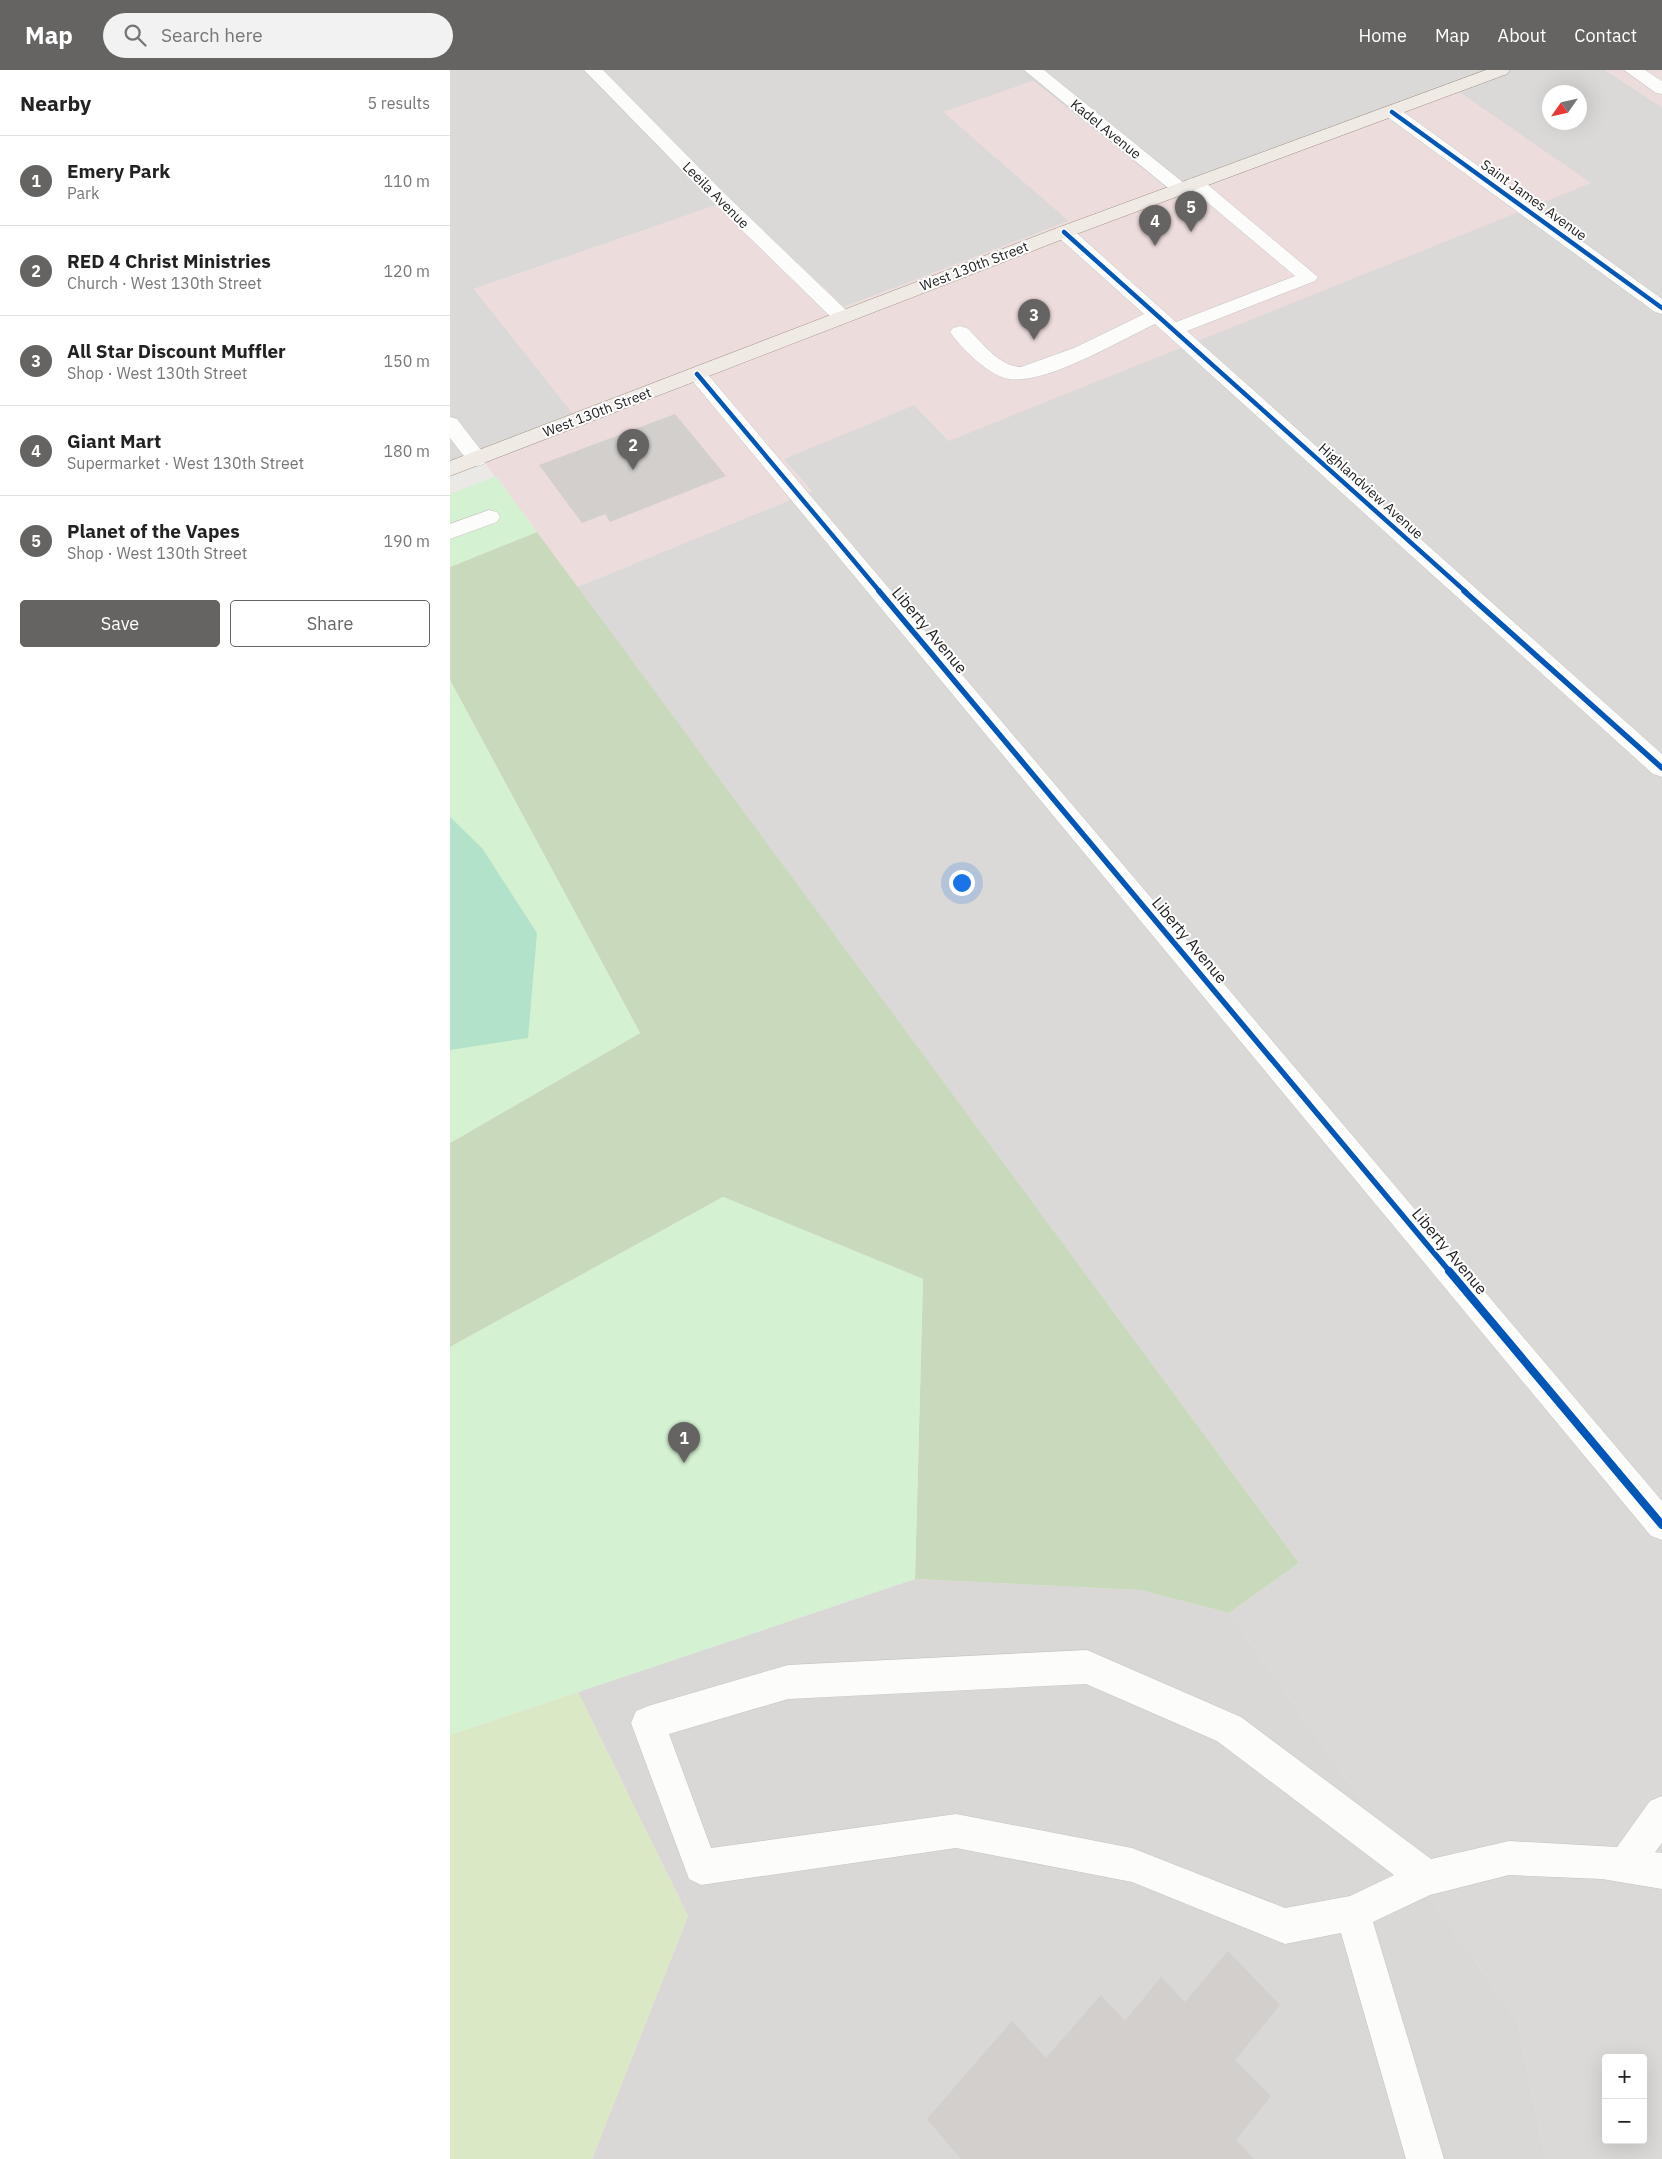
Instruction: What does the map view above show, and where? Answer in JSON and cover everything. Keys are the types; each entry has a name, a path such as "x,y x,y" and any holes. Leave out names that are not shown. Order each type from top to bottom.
{"main road":[{"name":"West 130th Street","path":"450,469 1064,232 1501,70"}],"street":[{"name":"Leeila Avenue","path":"593,70 717,196 842,317"},
{"name":"Kadel Avenue","path":"1033,70 1308,277 1173,330"},
{"path":"1633,70 1662,89"},
{"name":"Saint James Avenue","path":"1392,112 1662,308"},
{"name":"Highlandview Avenue","path":"1064,232 1662,768"},
{"path":"960,332 997,367 1011,374 1023,374 1037,372 1157,315"},
{"name":"Liberty Avenue","path":"696,374 1662,1525"},
{"path":"450,424 477,459"},
{"path":"450,532 489,516"},
{"path":"1427,1878 1229,1729 1087,1667 788,1682 648,1723 702,1867 956,1831 1132,1865 1285,1926 1353,1913 1427,1878 1509,1858 1662,1870"},
{"path":"1624,1866 1662,1813"},
{"path":"1353,1913 1424,2159"}],"shaded area":[{"path":"450,70 1605,70 1662,107 1662,2159 1546,2159 1517,2020 1229,1613 1299,1563 577,587 812,491 783,459 914,405 949,441 1178,196 1033,81 944,112 1069,221 844,307 731,200 474,289 582,425 485,463 450,474"},
{"path":"1605,70 1662,70 1662,107"},
{"path":"1033,81 1178,196 1458,91 1591,183 949,441 914,405 784,459 812,491 577,587 485,463 582,425 474,289 731,200 844,307 1069,221 943,112"},
{"path":"915,1579 1140,1590 1229,1613 1517,2020 1546,2159 592,2159 688,1916 578,1692"}],"green space":[{"path":"496,476 537,532 450,567 450,494"},
{"path":"537,532 1299,1563 1229,1613 1140,1590 915,1579 923,1279 723,1197 450,1347 450,1143 640,1033 450,680 450,567"},
{"path":"450,680 640,1033 450,1143"},
{"path":"450,817 482,848 537,933 528,1038 450,1050"},
{"path":"723,1197 923,1279 915,1579 450,1735 450,1347"},
{"path":"578,1692 688,1916 592,2159 450,2159 450,1735"}],"building":[{"path":"675,414 726,476 610,522 605,514 582,523 539,465"},
{"path":"1228,1951 1280,2005 1235,2060 1271,2096 1236,2140 1254,2159 961,2159 927,2119 1012,2021 1046,2058 1101,1995 1125,2021 1161,1977 1185,2002"}],"cycle path":[{"path":"1392,112 1662,308"},
{"path":"1064,232 1662,768"},
{"path":"697,374 1662,1525"}],"place":[{"name":"Planet of the Vapes","path":"1191,232"},
{"name":"Giant Mart","path":"1155,246"},
{"name":"All Star Discount Muffler","path":"1034,340"},
{"name":"RED 4 Christ Ministries","path":"633,470"},
{"name":"Emery Park","path":"684,1463"}]}
